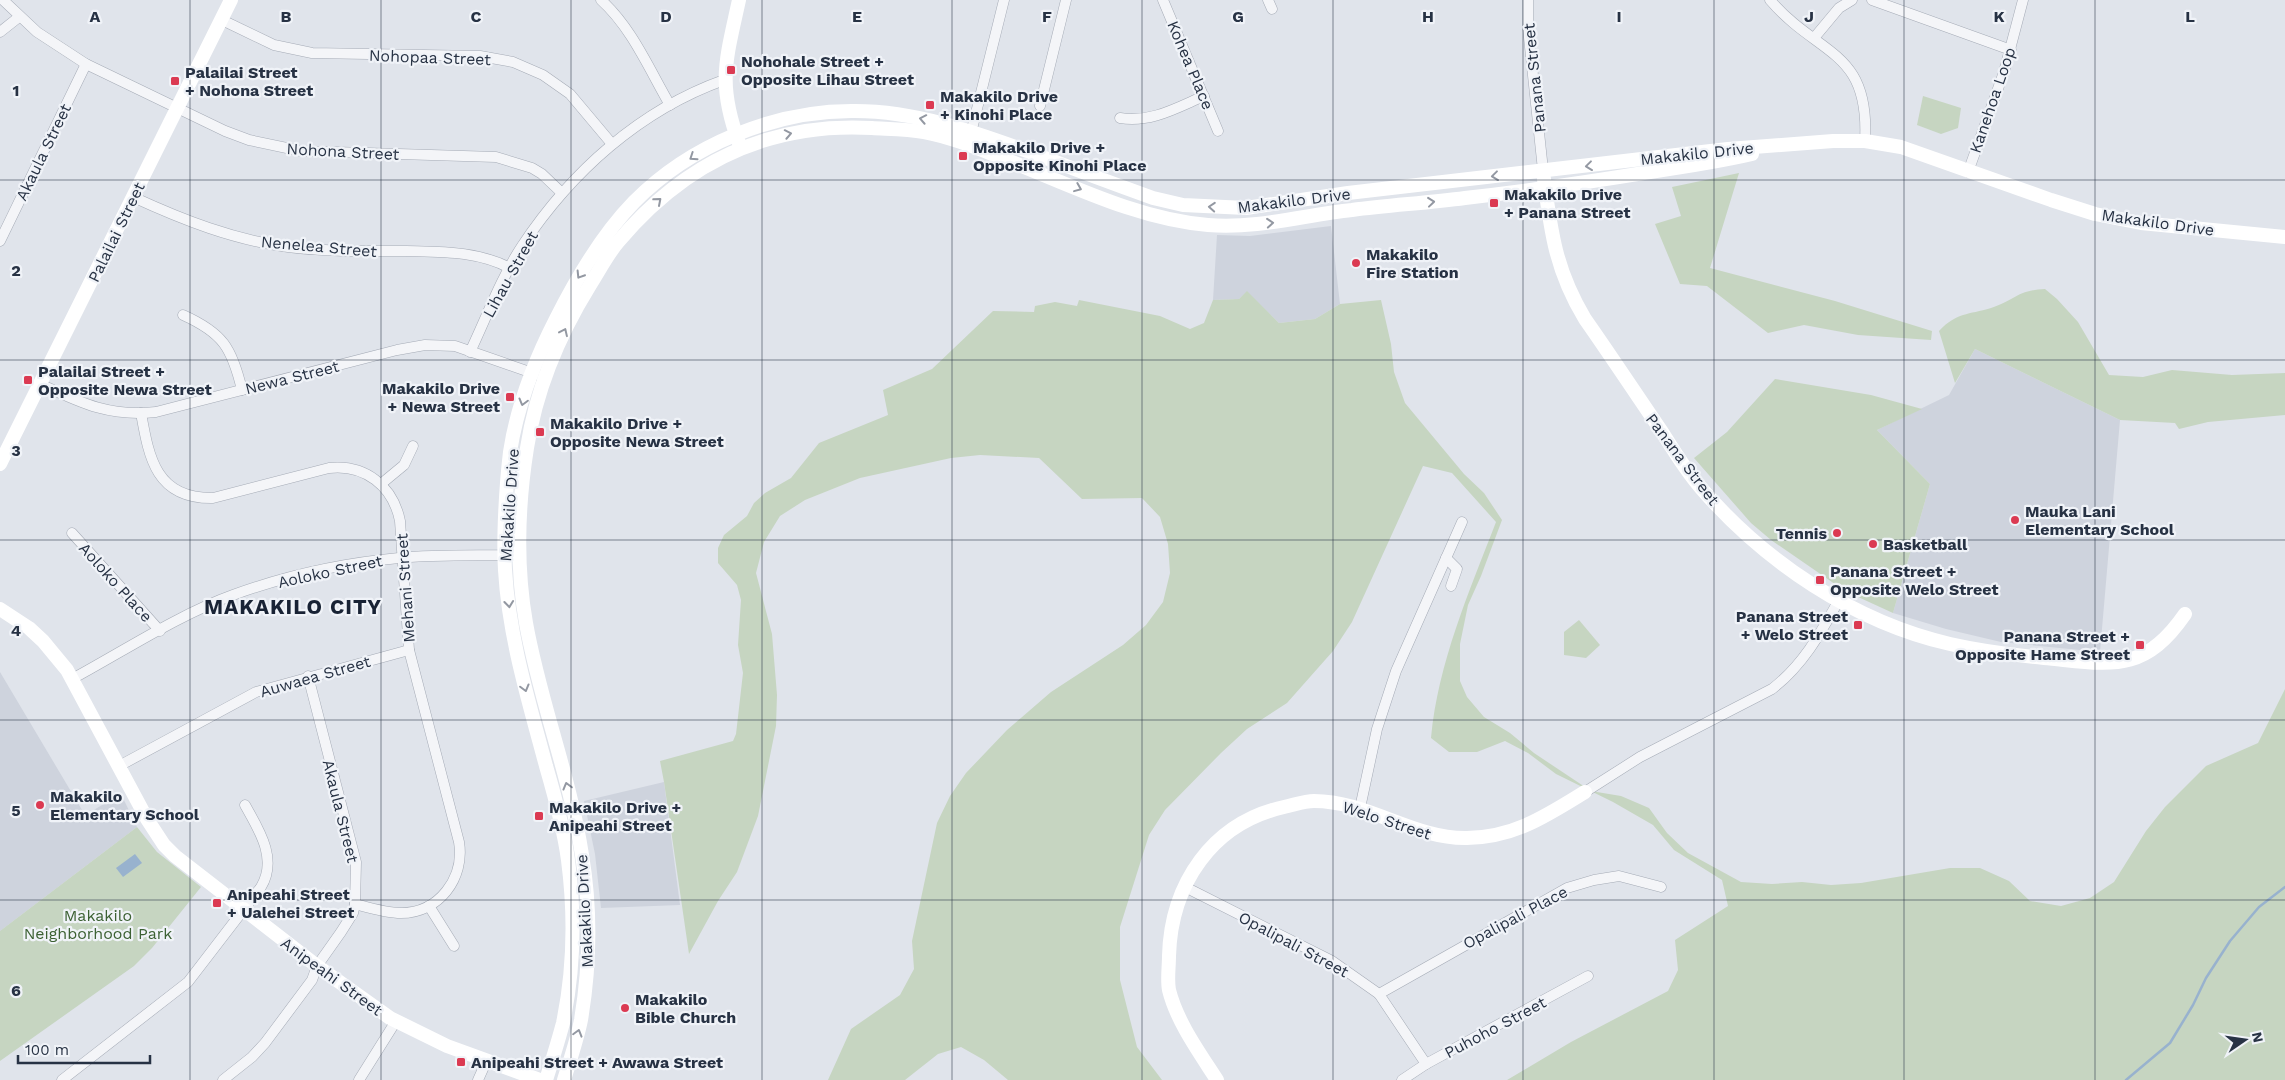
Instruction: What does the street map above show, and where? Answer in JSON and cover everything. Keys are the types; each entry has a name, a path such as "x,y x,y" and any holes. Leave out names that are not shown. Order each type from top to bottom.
{"main road":[{"name":"Palailai Street","path":"1,458 232,0"},
{"path":"739,0 726,60 724,80 729,112 739,141"},
{"name":"Makakilo Drive","path":"564,1080 580,1026 588,969 583,856 571,800 526,623 520,555 520,510 525,458 540,352 568,293 590,257 636,201 672,171 704,150 739,141 778,120 853,111 892,113 1153,198 1184,204 1246,208 1348,193 1543,170 1802,142 1865,141 1901,148 2095,214 2141,223 2285,237"},
{"name":"Makakilo Drive","path":"970,138 1148,216 1214,226 1247,226 1350,210 1545,188 1729,160 1802,142"},
{"name":"Panana Street","path":"1543,170 1556,254 1572,298 1700,488 1759,547 1802,578 1839,600 1897,628 1948,644 2001,654 2104,663 2134,659 2157,648 2171,634 2185,614"},
{"path":"1348,193 1350,210"},
{"name":"Makakilo Drive","path":"538,374 524,396 510,451 505,567 511,623 520,668 557,804 568,858 573,913 571,968 563,1022 546,1080"},
{"name":"Anipeahi Street","path":"0,610 29,628 56,655 72,679 147,819 164,845 187,866 317,966 363,1000 396,1021 440,1043 540,1080"},
{"name":"Welo Street","path":"1217,1080 1175,1010 1169,988 1170,942 1185,887 1191,871 1214,843 1243,822 1273,809 1312,800 1347,803 1439,837 1468,838 1501,834 1531,825 1585,792"}],"street":[{"name":"Nohona Street","path":"3,0 37,32 86,64 224,131 250,140 302,151 496,156 532,168 542,174 562,192"},
{"path":"601,0 620,20 630,35 670,105"},
{"path":"970,138 1004,0"},
{"path":"1040,106 1066,0"},
{"name":"Kohea Place","path":"1163,0 1218,131"},
{"name":"Panana Street","path":"1528,0 1528,28 1543,170"},
{"path":"1770,0 1786,17 1843,62 1858,83 1865,109 1865,141"},
{"path":"1814,38 1839,8 1852,0"},
{"path":"1872,0 2011,50"},
{"name":"Kanehoa Loop","path":"1968,172 2011,50 2024,0"},
{"path":"0,32 18,16"},
{"name":"Nohopaa Street","path":"222,20 274,44 312,53 480,56 513,62 543,74 570,94 612,144"},
{"name":"Akaula Street","path":"0,241 86,64"},
{"name":"Lihau Street","path":"470,352 521,247 550,207 582,170 612,144 670,105 703,87 724,80"},
{"path":"1120,118 1152,118 1204,96"},
{"name":"Nenelea Street","path":"133,197 207,228 247,240 288,247 330,250 458,252 489,258 510,268"},
{"path":"183,315 208,327 226,344 234,358 242,390"},
{"name":"Newa Street","path":"40,384 95,408 125,413 141,413 156,412 411,346 440,345 470,352 538,374"},
{"name":"Mehani Street","path":"141,413 148,454 154,467 168,483 179,491 192,496 220,496 336,468 357,470 370,475 390,494 398,514 409,650 460,849 458,869 453,882 445,894 429,906 416,912 402,913 355,904"},
{"path":"381,484 404,466 414,446"},
{"path":"1360,808 1377,729 1396,671 1462,522"},
{"name":"Aoloko Place","path":"72,533 160,631"},
{"name":"Aoloko Street","path":"72,679 160,631 225,599 264,586 326,570 401,557 520,555"},
{"path":"1446,558 1457,569 1450,586"},
{"name":"Welo Street","path":"1585,792 1640,757 1772,689 1808,653 1839,600"},
{"name":"Auwaea Street","path":"118,766 256,692 308,676 409,650"},
{"name":"Akaula Street","path":"223,1080 245,1063 265,1043 312,980 317,966 353,913 355,904 356,862 308,676"},
{"path":"62,1080 188,982 263,883 269,863 264,844 245,805"},
{"name":"Opalipali Place","path":"1379,994 1567,888 1594,880 1619,876 1661,888"},
{"name":"Opalipali Street","path":"1185,887 1332,961 1379,994 1426,1064"},
{"path":"429,906 454,946"},
{"name":"Puhoho Street","path":"1402,1080 1426,1064 1588,976"},
{"path":"359,1080 396,1021"},
{"path":"478,1080 486,1060"}],"shaded area":[{"path":"1331,226 1340,304 1315,319 1279,323 1247,292 1239,299 1213,300 1217,235 1250,236"},
{"name":"Mauka Lani Elementary School","path":"1975,349 2120,420 2100,652 2001,642 1946,629 1893,613 1930,484 1877,430 1949,395"},
{"name":"Makakilo Elementary School","path":"0,672 85,815 121,794 137,827 0,931"},
{"path":"664,782 680,905 601,908 595,854 584,801"}],"green space":[{"path":"1923,96 1961,108 1958,128 1941,134 1917,125"},
{"path":"1739,173 1710,268 1835,301 1932,331 1931,340 1858,335 1804,325 1768,333 1707,286 1680,284 1655,224 1681,216 1672,187"},
{"path":"2045,289 2078,322 2109,375 2143,377 2172,370 2232,375 2285,373 2285,415 2208,422 2179,429 2175,423 2120,420 1975,349 1955,383 1939,331 1957,317 1991,308 2028,291"},
{"path":"1247,291 1279,323 1315,319 1340,304 1381,300 1391,344 1394,372 1405,403 1464,474 1484,493 1502,520 1468,605 1460,644 1460,681 1467,697 1484,717 1510,733 1534,753 1585,787 1597,792 1621,796 1649,808 1667,833 1688,853 1741,882 1772,884 1802,882 1831,885 1861,883 1950,868 1980,868 2009,881 2030,901 2061,906 2090,898 2114,882 2146,831 2165,807 2206,766 2258,743 2285,689 2285,1080 1507,1080 1571,1042 1668,991 1678,970 1675,940 1728,906 1722,880 1674,850 1653,825 1613,802 1556,774 1528,753 1505,741 1477,752 1449,752 1431,738 1440,682 1456,628 1496,522 1452,473 1423,466 1352,622 1333,651 1287,703 1247,729 1221,753 1165,810 1149,835 1120,927 1120,980 1137,1047 1162,1080 1008,1080 984,1060 961,1047 938,1054 905,1080 828,1080 851,1029 900,995 914,969 912,941 937,823 950,796 966,773 1007,730 1051,692 1123,645 1146,625 1163,602 1170,573 1168,544 1160,517 1142,498 1082,499 1039,458 980,455 951,458 860,478 805,500 780,516 764,542 756,573 772,634 777,695 776,726 758,816 737,872 718,901 689,954 660,761 733,741 736,734 743,673 738,645 741,600 737,585 718,563 718,548 724,535 747,516 754,503 765,493 791,478 819,443 888,415 883,390 932,369 993,311 1034,312 1035,306 1055,302 1077,306 1079,300 1160,316 1190,329 1204,323 1213,300 1239,299"},
{"path":"1775,379 1871,395 1922,409 1877,430 1930,484 1893,613 1845,591 1771,540 1751,523 1694,458 1727,432"},
{"path":"1579,620 1600,645 1586,658 1564,655 1564,632"},
{"name":"Makakilo Neighborhood Park","path":"137,827 157,852 201,887 152,948 134,966 0,1061 0,931"}],"water":[{"path":"135,854 142,863 123,877 116,868"}],"waterway":[{"path":"2126,1080 2170,1043 2193,1005 2206,978 2230,941 2259,907 2285,887"}],"place":[{"name":"Nohohale Street + Opposite Lihau Street","path":"731,70"},
{"name":"Palailai Street + Nohona Street","path":"175,81"},
{"name":"Makakilo Drive + Kinohi Place","path":"930,105"},
{"name":"Makakilo Drive + Opposite Kinohi Place","path":"963,156"},
{"name":"Makakilo Drive + Panana Street","path":"1494,203"},
{"name":"Makakilo Fire Station","path":"1356,263"},
{"name":"Palailai Street + Opposite Newa Street","path":"28,380"},
{"name":"Makakilo Drive + Newa Street","path":"510,397"},
{"name":"Makakilo Drive + Opposite Newa Street","path":"540,432"},
{"name":"Mauka Lani Elementary School","path":"2015,520"},
{"name":"Tennis","path":"1837,533"},
{"name":"Basketball","path":"1873,544"},
{"name":"Panana Street + Opposite Welo Street","path":"1820,580"},
{"name":"Panana Street + Welo Street","path":"1858,625"},
{"name":"Panana Street + Opposite Hame Street","path":"2140,645"},
{"name":"Makakilo Elementary School","path":"40,805"},
{"name":"Makakilo Drive + Anipeahi Street","path":"539,816"},
{"name":"Anipeahi Street + Ualehei Street","path":"217,903"},
{"name":"Makakilo Bible Church","path":"625,1008"},
{"name":"Anipeahi Street + Awawa Street","path":"461,1062"}],"district":[{"name":"MAKAKILO CITY","path":"293,607"}]}
